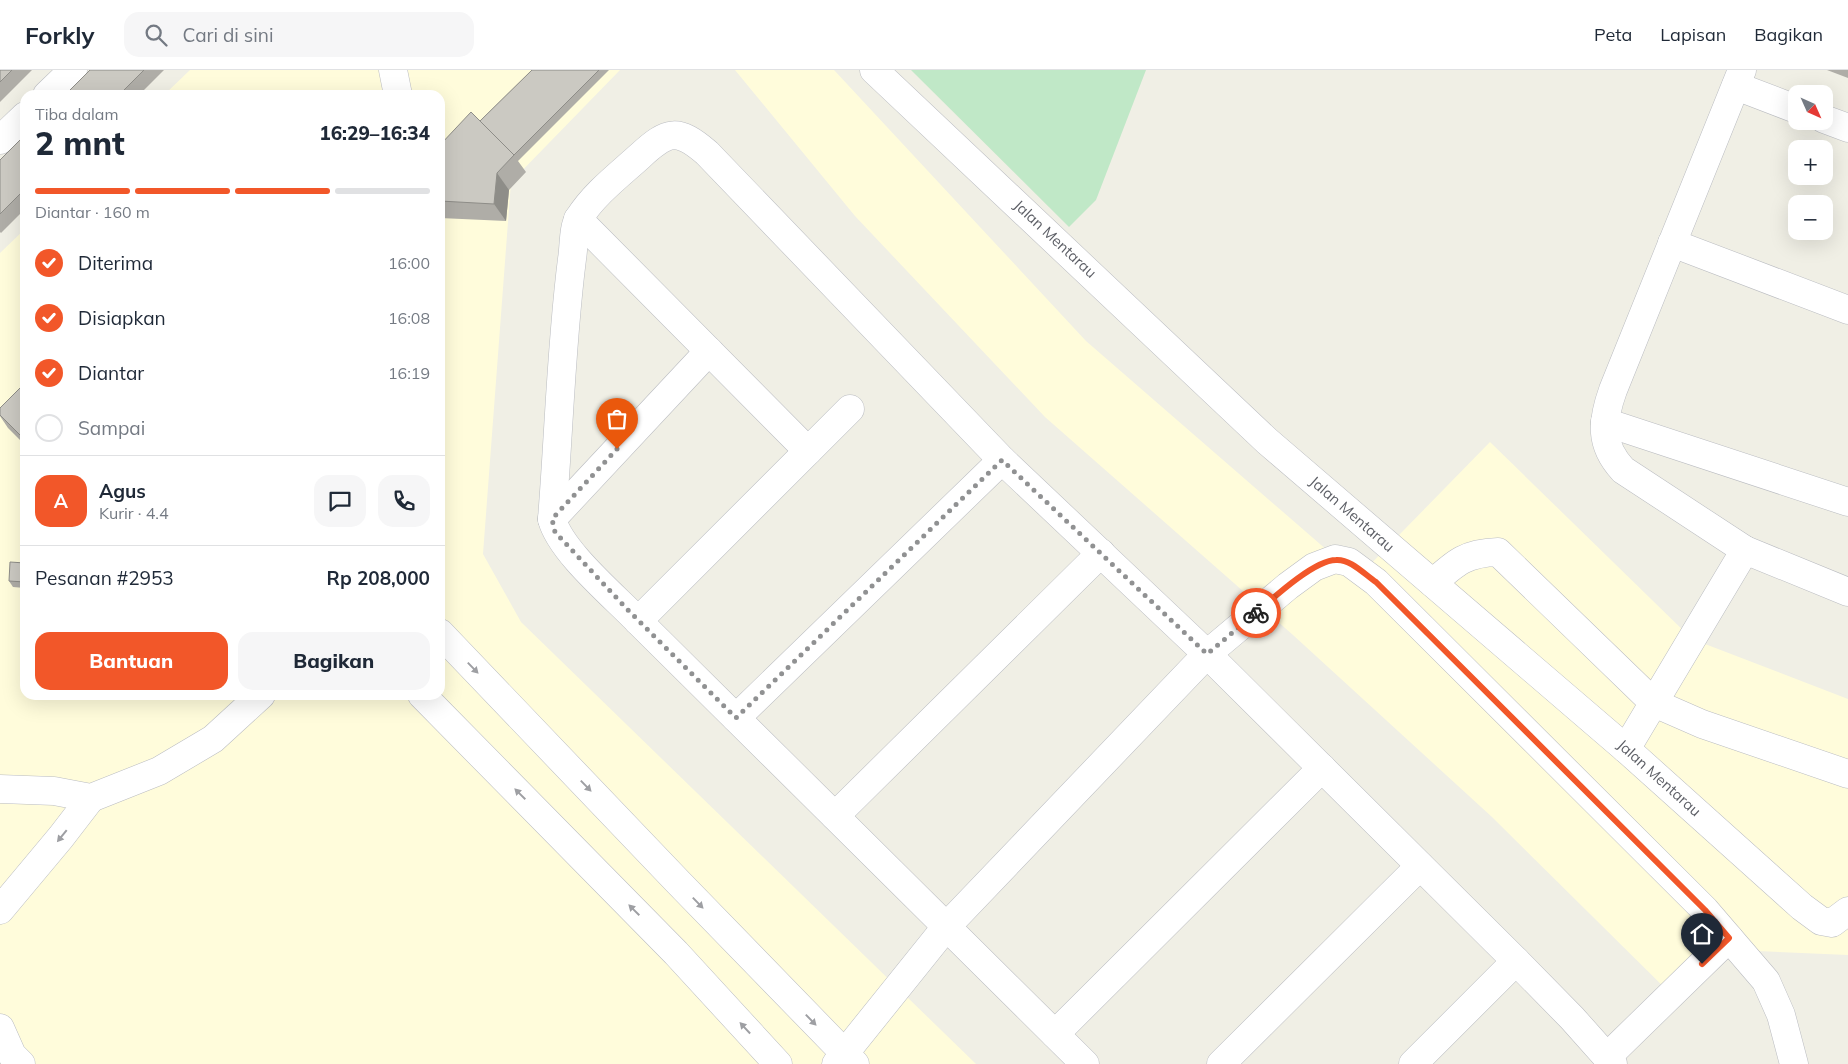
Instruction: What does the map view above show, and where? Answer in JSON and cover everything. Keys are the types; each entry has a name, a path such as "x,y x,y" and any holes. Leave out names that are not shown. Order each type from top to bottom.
{"street":[{"path":"52,90 73,70"},
{"path":"394,70 397,90"},
{"name":"Jalan Mentarau","path":"874,70 1267,441 1626,748 1802,907 1822,921 1832,923 1848,911"},
{"path":"1788,105 1739,78 1605,411 1607,446 1613,459 1623,470 1745,550 1848,592"},
{"path":"0,140 20,121"},
{"path":"1833,122 1848,128"},
{"path":"1085,1064 638,621 555,532 552,519 566,307 578,219 611,182 648,148 667,137 678,134 689,138 707,153 1002,460 1207,654 1516,961 1572,1018 1610,1061 1729,938"},
{"path":"578,219 808,451"},
{"path":"1672,243 1848,310"},
{"path":"552,519 708,351"},
{"path":"638,621 850,409"},
{"path":"1605,422 1848,502"},
{"path":"736,718 1002,460"},
{"path":"1626,748 1745,550"},
{"path":"1434,583 1457,562 1469,556 1498,552 1654,703 1702,724 1848,774"},
{"path":"835,816 1101,553"},
{"path":"445,638 845,1060 946,927 1207,654 1288,586 1314,567 1335,559 1349,562 1376,582 1705,910 1766,980 1782,1015 1794,1064"},
{"path":"0,910 61,838 91,798 159,770 213,739 256,700"},
{"path":"427,700 676,953 778,1064"},
{"path":"1055,1034 1322,768"},
{"path":"0,789 54,791 91,798"},
{"path":"1221,1064 1420,866"},
{"path":"1413,1064 1516,961"},
{"path":"0,1028 12,1055 21,1064"}],"shaded area":[{"path":"190,70 620,70 511,182 483,554 521,622 976,1064 0,1064 0,253 20,234 20,700 445,700 445,90 169,90"},
{"path":"735,70 834,70 1086,341 1358,577 1490,442 1692,639 1848,699 1848,955 1734,950 1680,1003 1492,817 1293,635 1045,417 855,216"}],"green space":[{"path":"911,70 1146,70 1096,200 1069,227"}],"building":[{"path":"0,70 12,70 0,82"},
{"path":"90,70 144,70 124,90 70,90"},
{"path":"532,70 599,70 514,155 480,121"},
{"path":"471,112 514,155 497,173 494,204 445,201 445,140"},
{"path":"20,140 20,194 0,214 0,160"},
{"path":"20,388 20,435 0,415 0,408"},
{"path":"10,562 20,563 20,582 9,581"}],"way so far":[{"path":"617,449 552,519 555,532 627,609 736,718 1002,460 1207,654 1256,613"}],"route":[{"path":"1256,613 1314,567 1335,559 1349,562 1376,582 1705,910 1729,938 1702,964"}]}
